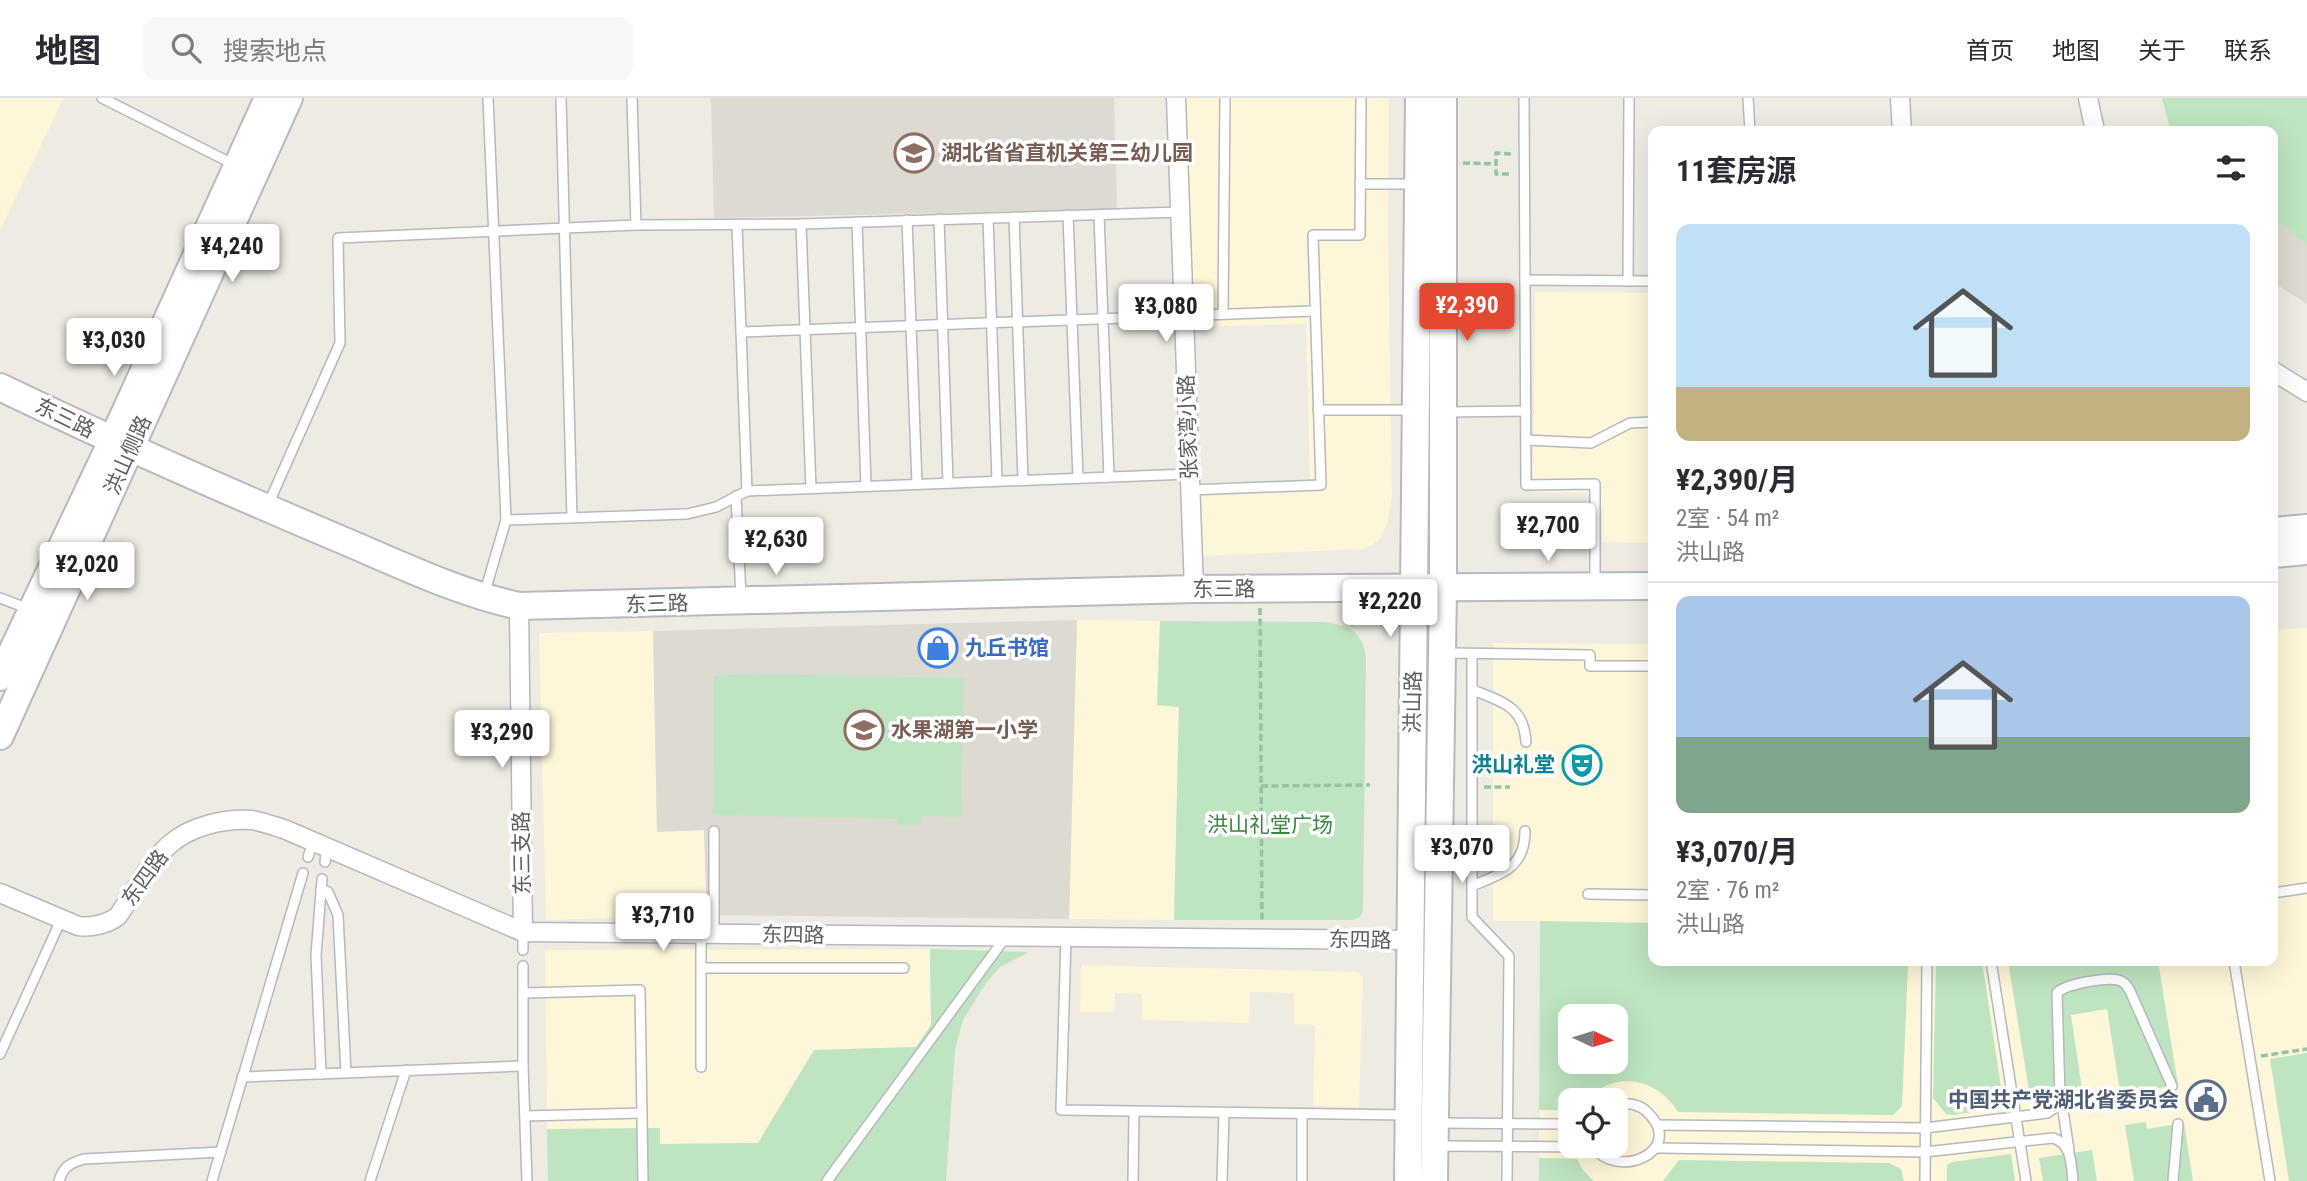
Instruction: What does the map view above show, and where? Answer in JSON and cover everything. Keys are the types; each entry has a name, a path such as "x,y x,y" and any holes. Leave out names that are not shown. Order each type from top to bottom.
{"main road":[{"name":"洪山侧路","path":"0,736 268,98"},
{"name":"洪山侧路","path":"0,677 31,610 121,445 289,98"},
{"name":"洪山路","path":"1419,98 1419,184 1430,411 1443,588 1434,1181"},
{"name":"洪山路","path":"1408,1181 1415,588 1430,411 1443,163 1443,98"},
{"name":"东三路","path":"0,387 121,445 267,508 483,598 519,606 1194,589 1648,586"},
{"path":"2278,531 2307,528"},
{"path":"2278,554 2307,551"}],"street":[{"name":"张家湾小路","path":"1176,98 1194,589"},
{"path":"1900,98 1902,126"},
{"path":"2088,98 2094,126"},
{"path":"2278,373 2307,392"},
{"name":"东三支路","path":"519,606 523,941"},
{"name":"东四路","path":"0,892 61,920 85,927 113,920 168,846 185,834 209,825 253,820 318,852 523,941 708,934 1409,940"}],"lane":[{"path":"102,98 237,167"},
{"path":"483,598 506,520 488,98"},
{"path":"561,98 572,518"},
{"path":"632,98 636,225"},
{"path":"1223,314 1225,98"},
{"path":"506,520 694,513 716,507 747,491 811,488 1109,477 1321,485 1313,235 1360,235 1361,98"},
{"path":"1524,98 1526,485 1595,484 1595,587"},
{"path":"1628,281 1629,98"},
{"path":"1748,98 1750,126"},
{"path":"1360,184 1419,184"},
{"path":"267,508 340,343 338,238 636,225 801,224 1180,212"},
{"path":"1068,215 1078,478"},
{"path":"1099,215 1109,477"},
{"path":"1014,217 1023,480"},
{"path":"988,218 997,481"},
{"path":"939,219 948,483"},
{"path":"907,220 917,484"},
{"path":"857,222 866,486"},
{"path":"801,224 811,488"},
{"path":"737,225 747,491"},
{"path":"1525,280 1648,281"},
{"path":"741,332 1314,311"},
{"path":"1318,410 1525,411"},
{"path":"1526,440 1591,443 1630,423 1648,422"},
{"path":"736,496 741,602"},
{"path":"0,597 31,610"},
{"path":"1441,653 1590,655 1590,666 1648,666"},
{"path":"1472,654 1472,917 1509,956 1507,1181"},
{"path":"1473,690 1511,707 1524,725 1526,742"},
{"path":"701,1067 701,968 708,934 715,831"},
{"path":"1472,886 1512,867 1524,849 1525,831"},
{"path":"212,1181 303,873"},
{"path":"321,1074 316,955 322,879"},
{"path":"2278,892 2307,888"},
{"path":"321,889 328,892 338,915 346,1073"},
{"path":"1588,894 1648,895"},
{"path":"0,1054 61,920"},
{"path":"827,1181 1006,937"},
{"path":"1066,937 1061,1110 1303,1114 1408,1128 1508,1146 1558,1147"},
{"path":"523,966 527,1181"},
{"path":"1925,1181 1927,966"},
{"path":"1992,966 2026,1181"},
{"path":"2235,966 2270,1181"},
{"path":"701,968 904,968"},
{"path":"2073,1181 2060,1096 2057,993 2067,986 2110,979 2124,982 2172,1086"},
{"path":"523,993 640,990 643,1181"},
{"path":"242,1077 523,1066"},
{"path":"370,1181 406,1070"},
{"path":"1658,1125 1925,1128 2051,1111 2056,1107 2060,1096"},
{"path":"1601,1158 1605,1164 1625,1171 1646,1164 1658,1148 1658,1125 1646,1110 1636,1105 1628,1105"},
{"path":"1133,1181 1134,1112"},
{"path":"525,1116 642,1113"},
{"path":"1222,1181 1224,1113"},
{"path":"1302,1181 1303,1114"},
{"path":"1408,1128 1434,1134 1508,1123 1558,1124"},
{"path":"2173,1181 2178,1124"},
{"path":"1658,1148 1925,1152 2053,1138 2061,1141 2069,1152"},
{"path":"59,1181 65,1168 72,1162 83,1159 220,1152"}],"path":[{"path":"1524,154 1496,153 1496,174 1524,174"},
{"path":"1443,163 1496,164"},
{"path":"1259,589 1262,939"},
{"path":"1261,786 1370,785"},
{"path":"1472,787 1510,787"},
{"path":"2250,1058 2307,1049"}],"shaded area":[{"path":"0,98 64,98 0,230"},
{"name":"湖北省省直机关第三幼儿园","path":"711,98 1114,98 1117,209 714,218"},
{"path":"1184,98 1389,98 1392,496 1382,536 1373,545 1363,549 1202,556 1200,483 1310,480 1306,324 1193,327"},
{"path":"2162,98 2307,98 2307,304 2278,285 2278,126 2170,126"},
{"path":"1535,292 1648,293 1648,543 1601,542 1601,493 1533,492"},
{"path":"1077,620 1160,621 1157,705 1179,707 1174,920 1069,919"},
{"name":"水果湖第一小学","path":"1077,620 1069,919 707,915 704,830 657,832 653,631"},
{"path":"2307,628 2307,1181 1539,1181 1540,921 1493,921 1493,643 1648,644 1648,966 2278,966 2278,630"},
{"path":"653,631 657,831 704,830 707,915 546,920 539,633"},
{"path":"930,949 931,1025 916,1047 814,1050 758,1143 660,1144 659,1128 547,1129 545,950"},
{"path":"1081,965 1358,972 1363,978 1359,1107 1313,1106 1315,1025 1294,1024 1294,993 1250,992 1249,1023 1142,1020 1142,994 1115,993 1114,1012 1080,1012"}],"green space":[{"path":"2162,98 2307,98 2307,245 2278,221 2278,126 2170,126"},
{"name":"洪山礼堂广场","path":"1160,621 1323,622 1347,627 1357,635 1366,657 1363,910 1360,917 1353,920 1174,920 1179,707 1157,705"},
{"path":"753,674 964,678 961,817 921,816 920,825 897,825 897,819 713,815 714,676"},
{"path":"1540,921 1648,923 1648,966 1908,966 1902,1106 1893,1115 1678,1112 1664,1095 1645,1084 1625,1081 1603,1087 1558,1088 1558,1110 1539,1110"},
{"path":"930,949 1029,952 1000,967 986,983 963,1020 955,1049 946,1181 548,1181 547,1129 660,1128 660,1144 758,1143 814,1050 916,1047 931,1025"},
{"path":"1936,966 1983,966 2004,1107 1953,1115 1946,1114 1933,1098"},
{"path":"2009,966 2159,966 2178,1085 2141,1091 2142,1101 2122,1104 2107,1009 2071,1015 2082,1089 2030,1097"},
{"path":"2307,1053 2307,1181 2289,1181 2270,1059"},
{"path":"2146,1122 2147,1129 2184,1123 2193,1181 2134,1181 2125,1125"},
{"path":"2092,1150 2097,1181 2043,1181 2039,1158"},
{"path":"2011,1154 2015,1181 1947,1181 1947,1165 1952,1162"},
{"path":"1539,1158 1577,1159 1594,1181 1539,1181"},
{"path":"1679,1160 1889,1163 1901,1169 1904,1181 1663,1181"}],"place":[{"name":"湖北省省直机关第三幼儿园","path":"914,153"},
{"name":"九丘书馆","path":"938,648"},
{"name":"水果湖第一小学","path":"864,730"},
{"name":"洪山礼堂","path":"1582,765"},
{"name":"中国共产党湖北省委员会","path":"2206,1100"}]}
